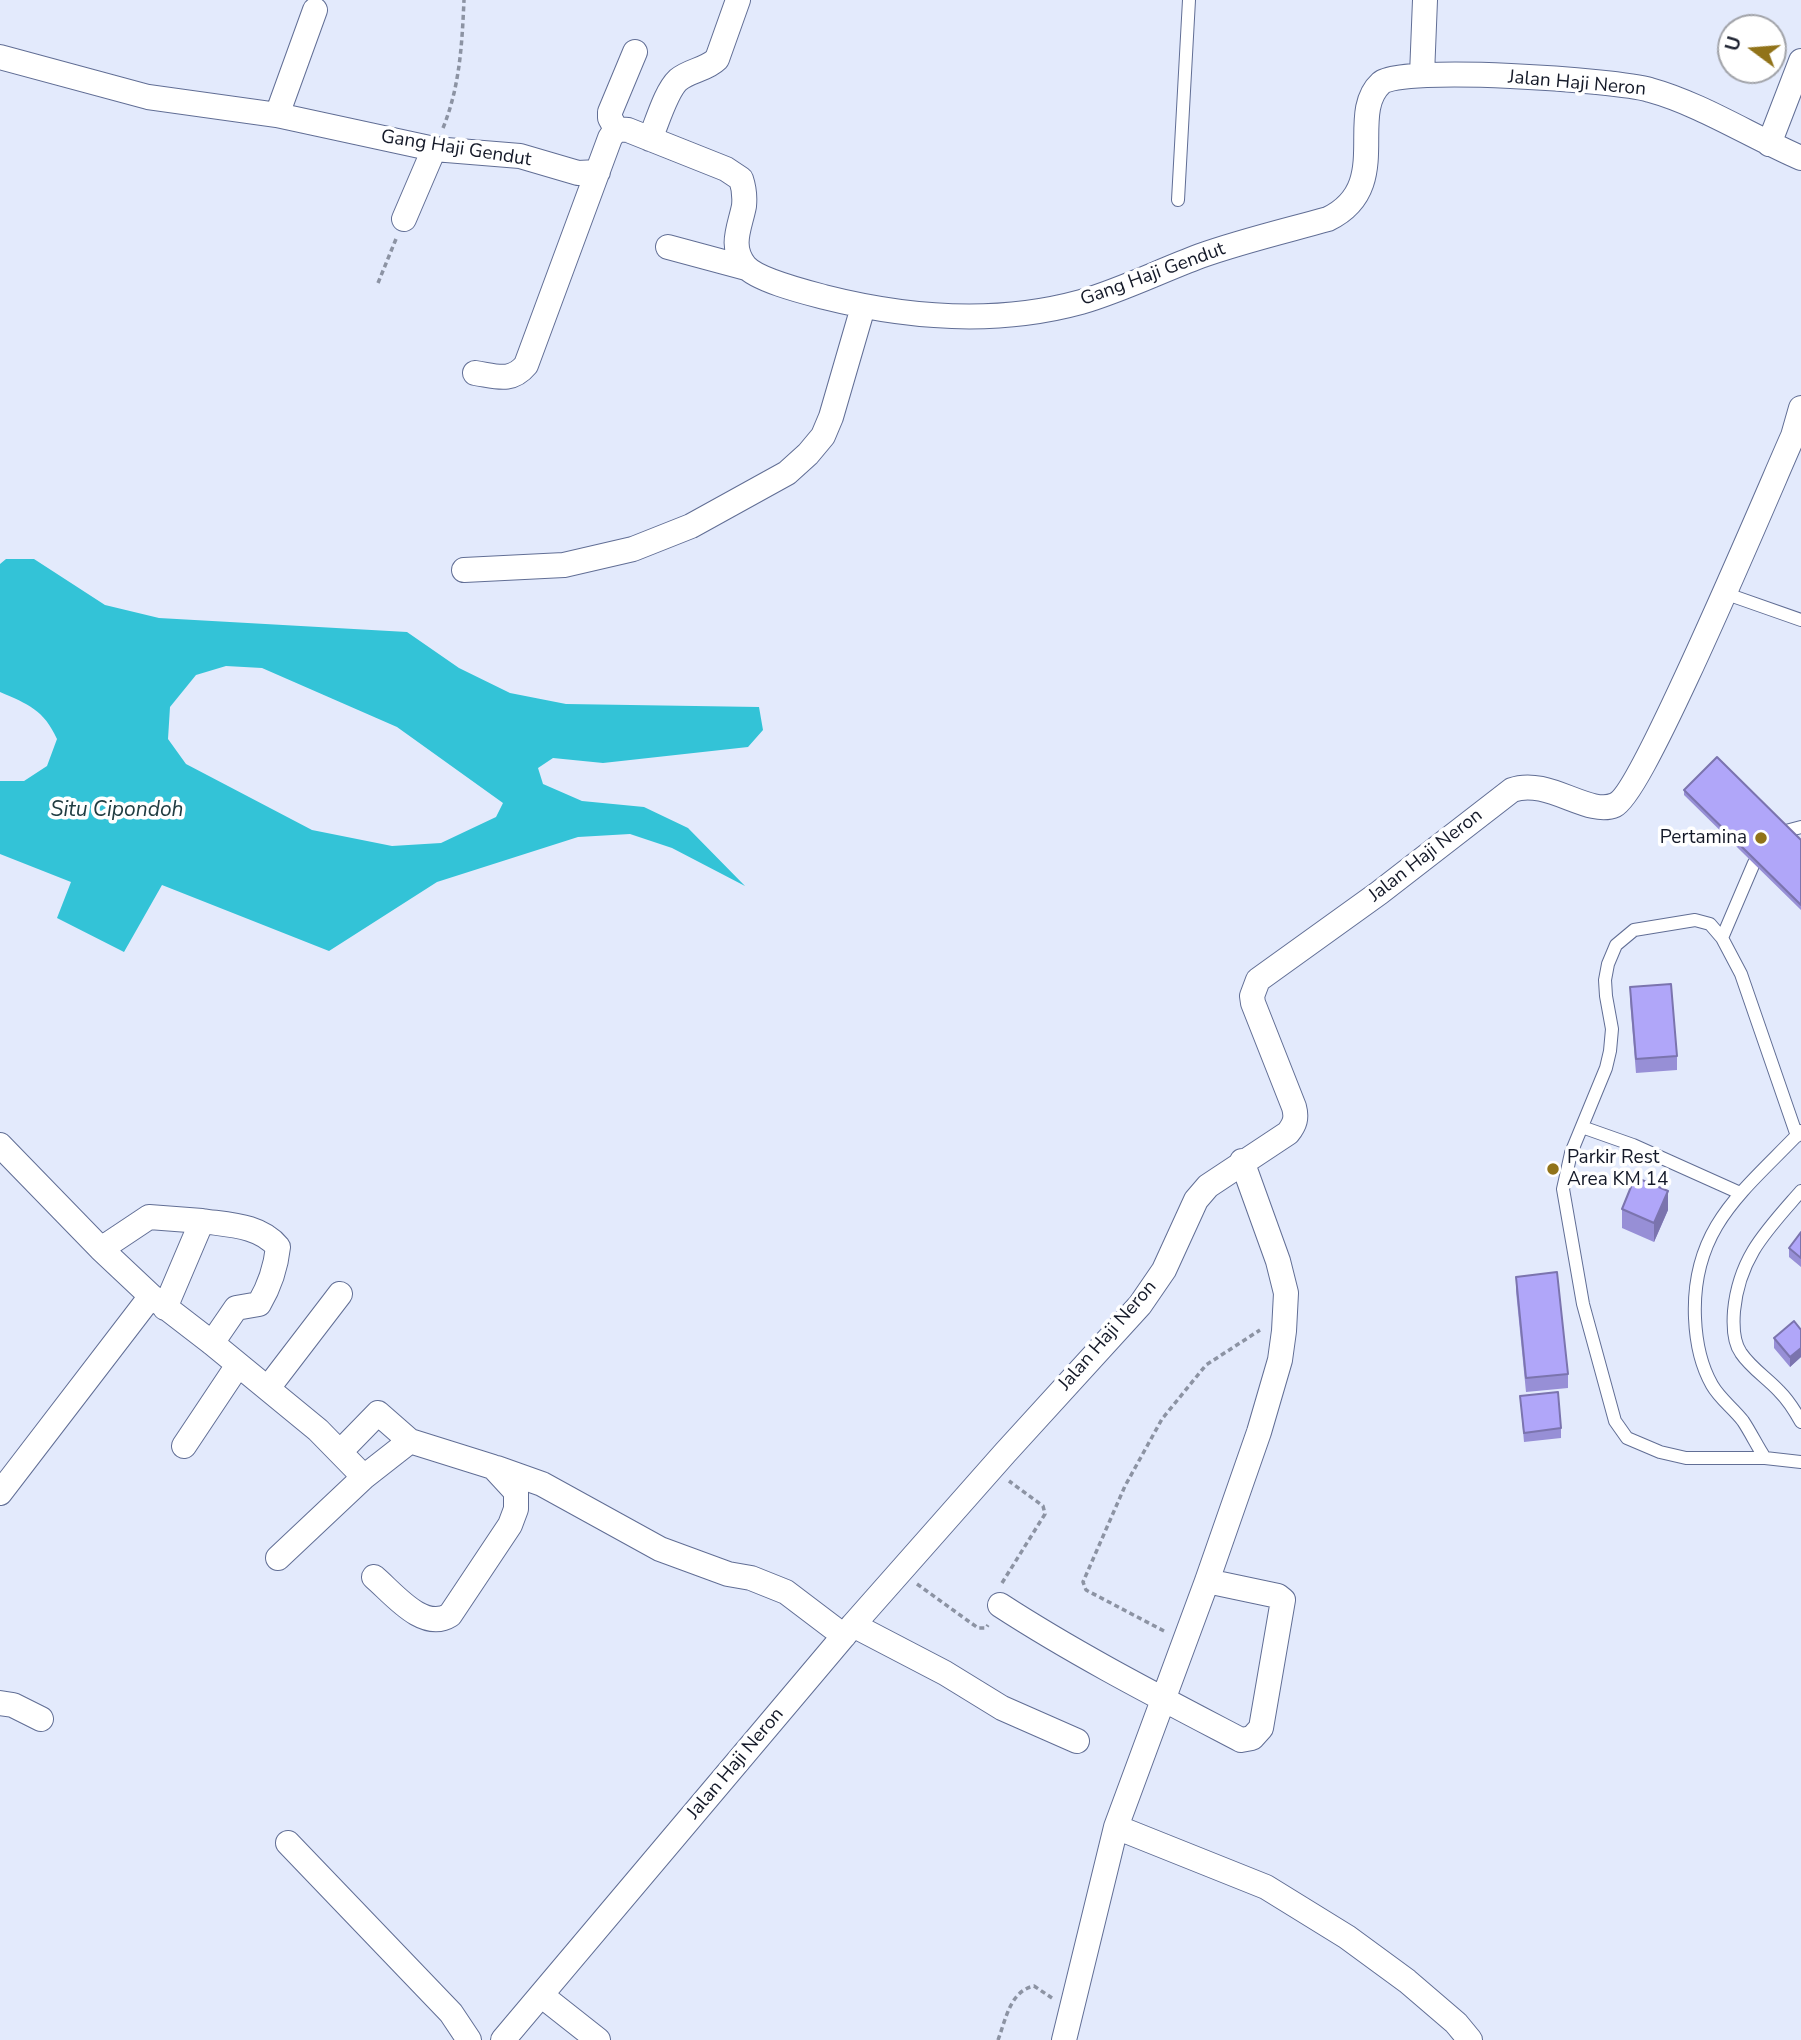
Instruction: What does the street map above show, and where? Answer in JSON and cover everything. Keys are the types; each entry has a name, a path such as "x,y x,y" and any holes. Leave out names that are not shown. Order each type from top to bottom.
{"street":[{"path":"650,139 671,89 678,80 710,66 717,59 738,0"},
{"path":"1422,75 1425,0"},
{"path":"277,115 315,10"},
{"path":"617,129 610,118 610,112 635,52"},
{"name":"Gang Haji Gendut","path":"0,57 148,97 277,115 434,149 520,156 578,173 597,172"},
{"path":"1769,144 1801,61"},
{"name":"Gang Haji Gendut","path":"668,247 746,268 797,290 863,307 909,314 959,316 1028,312 1067,305 1129,286 1199,256 1341,213 1351,204 1364,175 1368,111 1373,94 1381,83 1392,77 1422,75"},
{"name":"Jalan Haji Neron","path":"1422,75 1584,81 1649,89 1681,101 1801,158"},
{"path":"617,129 628,130 726,169 741,179 745,193 736,234 737,252 746,268"},
{"path":"475,373 506,377 518,374 526,365 610,138 617,129"},
{"path":"404,219 434,149"},
{"path":"464,570 564,565 633,549 691,526 787,473 808,454 822,436 831,418 863,307"},
{"name":"Jalan Haji Neron","path":"503,2040 849,1631 1140,1305 1164,1269 1196,1200 1208,1186 1287,1133 1296,1116 1253,1003 1254,988 1266,972 1371,898 1512,790 1524,786 1538,786 1600,806 1615,805 1629,792 1797,438 1801,408"},
{"path":"0,1145 101,1249 158,1302 318,1430 364,1477"},
{"path":"1064,2040 1115,1827 1186,1642 1271,1395 1280,1360 1286,1293 1278,1261 1242,1161"},
{"path":"101,1249 149,1217 242,1227 270,1237 278,1247 269,1282 259,1304 236,1308 212,1343"},
{"path":"0,1493 158,1302 202,1221"},
{"path":"268,1388 340,1294"},
{"path":"184,1446 238,1365"},
{"path":"340,1452 378,1413 410,1441 541,1484 660,1549 786,1592 849,1631 945,1673 1002,1708 1077,1741"},
{"path":"278,1558 364,1477 410,1441"},
{"path":"374,1577 426,1619 442,1620 450,1615 510,1525 516,1509 516,1492 493,1467"},
{"path":"1000,1605 1056,1641 1241,1740 1252,1738 1261,1728 1283,1600 1278,1596 1207,1581"},
{"path":"0,1703 13,1705 41,1718"},
{"path":"1115,1827 1266,1886 1348,1937 1406,1980 1455,2023 1470,2040"},
{"path":"288,1843 452,2013 469,2040"},
{"path":"541,1995 598,2040"}],"lane":[{"path":"1178,200 1189,0"},
{"path":"1724,593 1801,620"},
{"path":"1786,831 1801,827"},
{"path":"1722,938 1754,863"},
{"path":"1765,1458 1742,1421 1712,1384 1701,1362 1696,1335 1696,1278 1702,1252 1715,1227 1740,1194 1799,1134 1741,974 1722,938 1707,921 1695,920 1634,930 1616,945 1608,964 1605,988 1612,1038 1606,1068 1568,1164 1563,1189 1583,1304 1615,1421 1627,1438 1660,1452 1686,1458 1765,1458 1801,1462"},
{"path":"1582,1127 1633,1144 1740,1194"},
{"path":"1801,1191 1750,1253 1736,1290 1733,1323 1738,1350 1793,1406 1801,1422"}],"path":[{"path":"434,149 451,107 458,80 464,0"},
{"path":"377,282 404,219"},
{"path":"1186,1642 1086,1590 1083,1582 1125,1486 1162,1419 1206,1365 1286,1314"},
{"path":"901,1573 978,1628 986,1628 1000,1605 997,1592 1045,1514 1043,1506 992,1468"},
{"path":"998,2040 1016,1994 1024,1988 1034,1986 1072,2010"}],"water":[{"name":"Situ Cipondoh","path":"6,559 34,559 105,605 159,618 407,632 459,668 510,693 566,704 759,707 763,730 748,747 603,763 553,758 538,768 543,784 582,801 644,807 688,828 745,886 672,848 630,834 578,837 437,882 329,951 162,885 124,952 57,918 71,882 0,854 0,781 24,781 47,766 57,739 47,721 34,709 0,692 0,564","holes":["226,666 262,668 397,727 503,803 496,817 441,843 392,846 312,830 186,764 168,739 170,707 196,675"]}],"building":[{"name":"Pertamina","path":"1717,757 1801,840 1801,905 1684,790"},
{"path":"1671,984 1677,1056 1636,1059 1630,987"},
{"path":"1635,1177 1668,1191 1654,1223 1622,1209"},
{"path":"1801,1232 1801,1258 1789,1248"},
{"path":"1557,1272 1568,1374 1526,1378 1516,1277"},
{"path":"1794,1321 1801,1330 1801,1348 1790,1357 1774,1338"},
{"path":"1558,1392 1561,1428 1524,1433 1520,1396"}],"place":[{"name":"Pertamina","path":"1761,838"},
{"name":"Parkir Rest Area KM 14","path":"1553,1169"}]}
